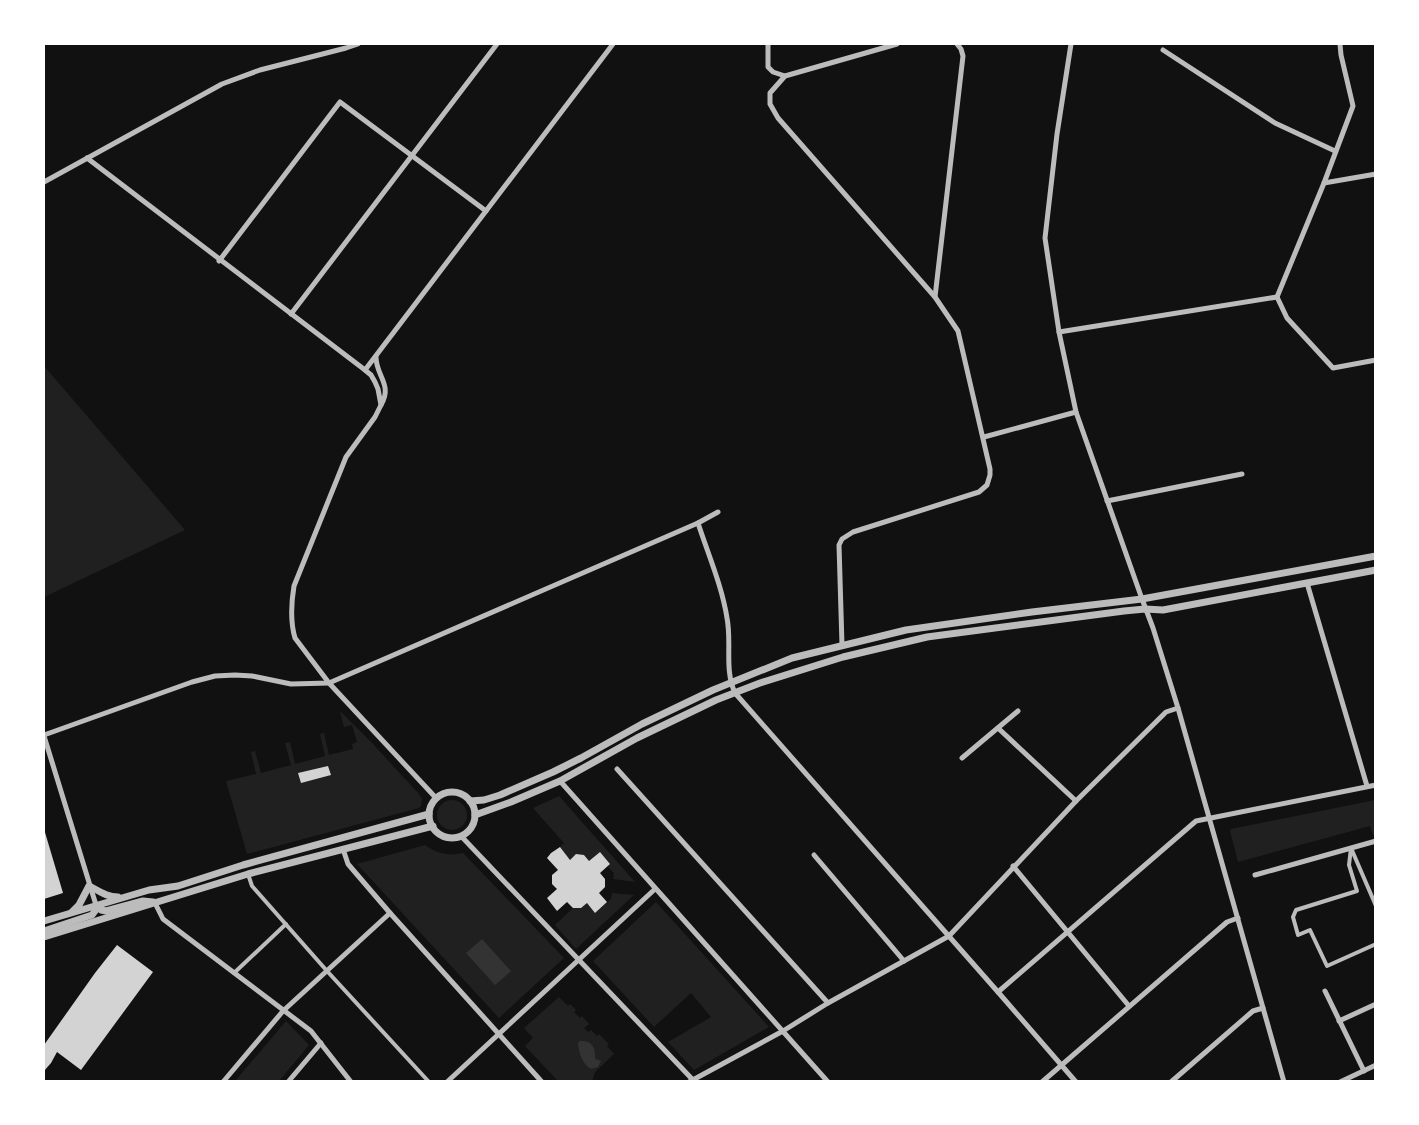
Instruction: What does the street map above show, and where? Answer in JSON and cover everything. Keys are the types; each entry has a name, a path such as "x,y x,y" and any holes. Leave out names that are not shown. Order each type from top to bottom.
{"street":[{"path":"44,182 222,84 260,70 358,44"},
{"path":"291,314 497,44"},
{"path":"365,370 613,44"},
{"path":"768,44 768,67 773,72 785,76"},
{"path":"842,645 839,545 842,539 853,532 979,492 985,489 989,481 990,469 984,437 958,331 935,297 773,111 770,104 770,93 785,76 897,44"},
{"path":"935,297 963,56 957,44"},
{"path":"1071,44 1057,134 1045,238 1059,332 1077,412 1153,628 1178,708 1284,1082"},
{"path":"1340,44 1353,106 1277,297 1287,318 1333,368 1376,360"},
{"path":"1163,50 1275,123 1335,151"},
{"path":"219,261 340,102 486,212"},
{"path":"87,158 371,375 378,388 381,405"},
{"path":"1324,183 1376,174"},
{"path":"1059,332 1277,297"},
{"path":"376,356 376,366 385,386 385,397 375,417 346,457 294,586 291,609 293,630 295,638 329,683 436,798"},
{"path":"984,437 1077,412"},
{"path":"1107,501 1242,474"},
{"path":"155,903 143,901 106,911 96,905 44,735 192,682 215,676 243,675 291,684 329,683 698,523 718,512"},
{"path":"698,523 728,620 730,636 728,673 735,693 1076,1082"},
{"path":"471,801 500,795 553,772 642,724 730,683 792,658 906,630 1142,599 1376,556"},
{"path":"475,815 560,781 638,738 735,693 843,657 927,637 1145,609 1163,610 1376,570"},
{"path":"1307,583 1367,786"},
{"path":"461,836 692,1081 949,936 1076,801 1166,712 1178,708"},
{"path":"962,758 1018,711"},
{"path":"998,728 1076,801"},
{"path":"617,769 828,1004"},
{"path":"560,781 828,1082"},
{"path":"998,992 1196,821 1376,785"},
{"path":"457,792 471,801 475,815 471,828 461,836 443,835 433,826 429,814 436,798 446,793 457,792"},
{"path":"44,921 149,890 178,886 312,845 429,814"},
{"path":"44,937 248,874 433,826"},
{"path":"1255,874 1376,841"},
{"path":"1351,848 1376,906"},
{"path":"1351,848 1349,865 1357,891 1296,910 1293,916 1298,935 1310,930 1327,966 1376,944"},
{"path":"343,849 348,864 542,1082"},
{"path":"814,855 904,960"},
{"path":"1013,866 1129,1006"},
{"path":"248,874 252,886 429,1082"},
{"path":"89,886 111,897 126,897"},
{"path":"72,912 79,905 89,886"},
{"path":"447,1082 655,888"},
{"path":"155,903 163,919 307,1028 351,1082"},
{"path":"44,931 92,915 96,905"},
{"path":"223,1082 283,1011 390,913"},
{"path":"1042,1082 1227,922 1238,918"},
{"path":"234,973 286,924"},
{"path":"1325,991 1364,1071"},
{"path":"1339,1021 1376,1004"},
{"path":"1171,1082 1254,1011 1263,1008"},
{"path":"288,1082 321,1043"},
{"path":"1340,1082 1376,1065"}],"shaded area":[{"path":"44,366 185,530 44,597"},
{"path":"340,711 419,794 422,799 421,806 247,854 226,781 256,774 251,752 255,751 261,773 291,765 285,743 290,742 295,764 325,756 320,734 324,733 329,755 353,749 352,744 357,742 352,725 344,727"},
{"path":"559,796 635,882 613,879 614,873 608,867 610,864 600,852 589,861 584,855 577,854 570,860 560,847 564,843 533,808"},
{"path":"452,800 463,804 467,815 463,826 452,830 441,826 437,815 441,804"},
{"path":"1375,800 1375,834 1373,835 1370,826 1238,862 1231,829"},
{"path":"425,845 443,854 463,853 564,958 499,1018 357,864"},
{"path":"612,893 634,895 576,949 555,925 573,908 581,908 587,903 595,913 611,899"},
{"path":"656,902 769,1027 694,1070 668,1042 711,1017 691,993 654,1027 593,961"},
{"path":"482,939 511,971 495,985 466,953"},
{"path":"559,997 568,1006 570,1004 576,1010 574,1012 580,1018 582,1016 589,1024 584,1028 588,1032 591,1030 597,1036 599,1034 609,1044 607,1046 614,1054 595,1072 592,1081 558,1081 525,1046 533,1038 524,1028"},
{"path":"286,1021 309,1045 279,1081 235,1081"},
{"path":"580,1041 588,1042 592,1046 595,1059 601,1061 598,1067 591,1069 583,1061 578,1047"}],"building":[{"path":"328,766 331,775 301,783 298,773"},
{"path":"44,829 63,893 44,899"},
{"path":"560,847 570,860 576,854 584,855 589,861 600,852 610,864 600,873 605,879 605,887 599,893 607,902 595,913 587,903 581,908 573,908 567,902 557,911 547,898 557,889 552,884 552,875 558,870 547,858"},
{"path":"117,945 153,972 81,1070 57,1052 44,1071 44,1045"}]}
